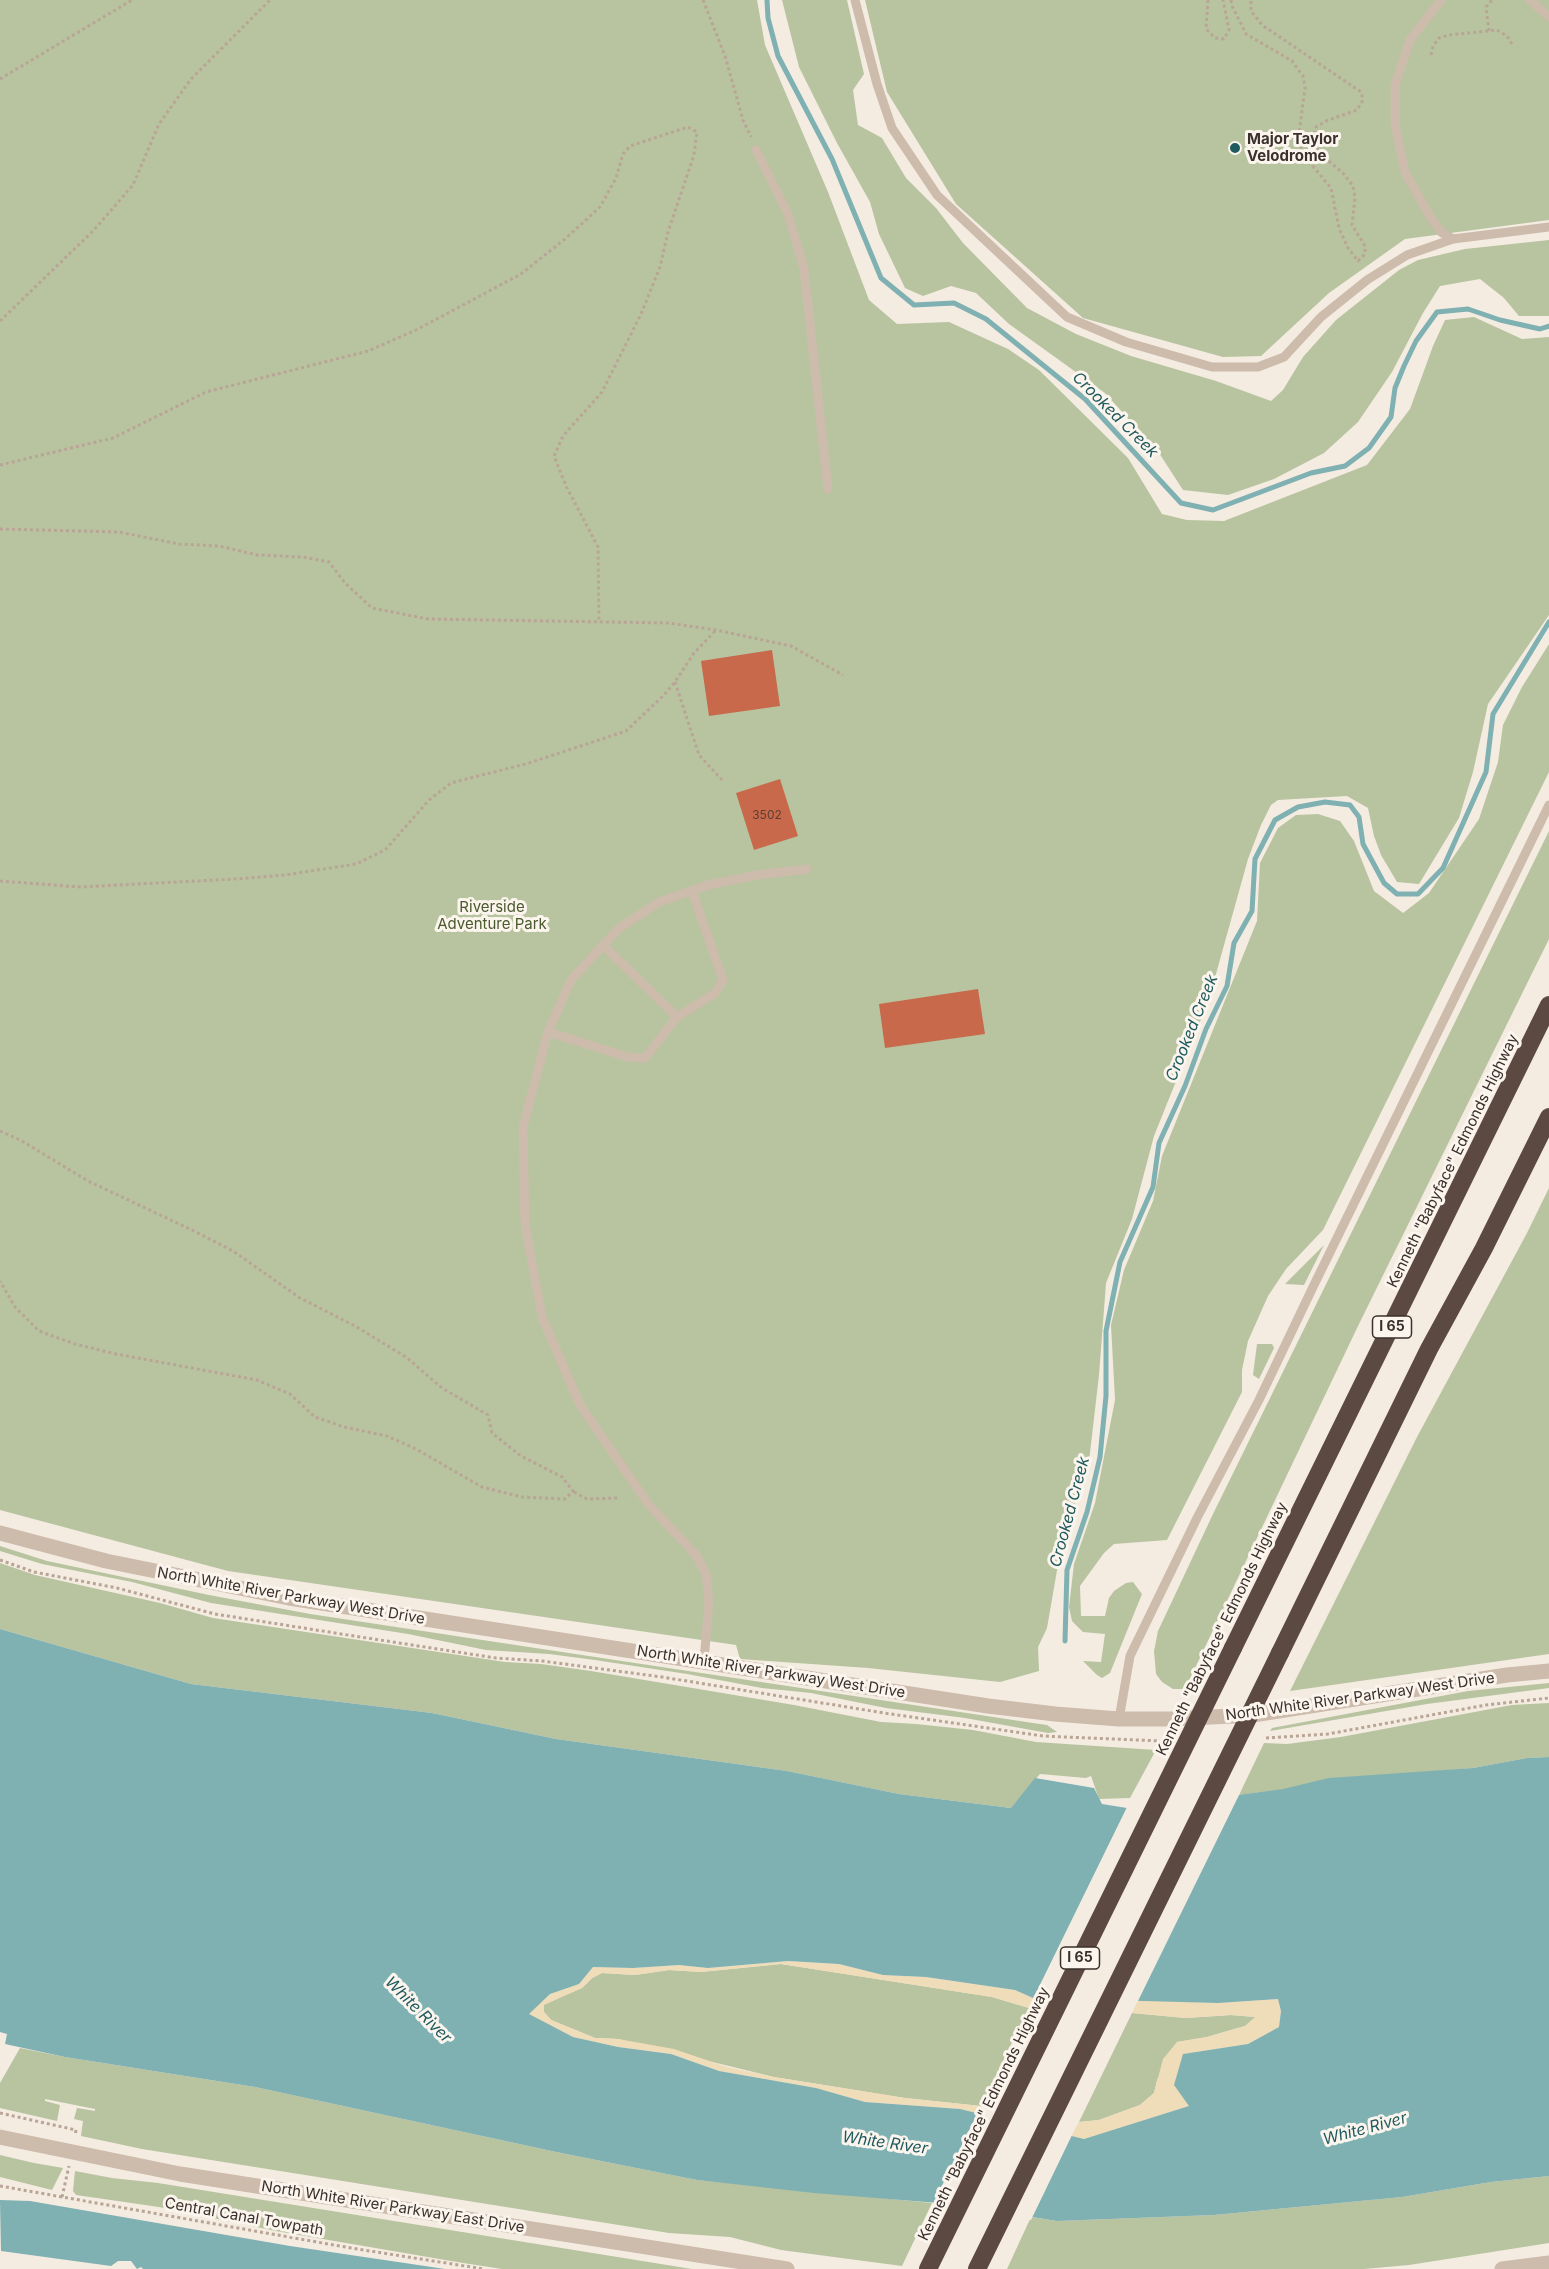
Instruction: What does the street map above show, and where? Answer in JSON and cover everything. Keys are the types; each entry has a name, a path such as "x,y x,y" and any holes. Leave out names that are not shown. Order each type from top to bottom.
{"highway":[{"name":"Kenneth \"Babyface\" Edmonds Highway","path":"928,2269 1549,1005"},
{"name":"I 65","path":"977,2269 1429,1349 1484,1248 1549,1117"}],"street":[{"name":"North White River Parkway West Drive","path":"0,1533 106,1561 249,1591 385,1614 988,1706 1119,1719 1184,1719 1253,1715 1507,1675 1549,1671"},
{"name":"North White River Parkway East Drive","path":"0,2137 192,2176 787,2269"},
{"path":"1502,2269 1549,2263"}],"lane":[{"path":"855,0 877,84 892,128 937,195 1067,317 1126,342 1212,368 1258,367 1284,357 1321,317 1367,280 1407,255 1453,240 1549,227"},
{"path":"1441,0 1410,40 1395,85 1395,125 1405,172 1429,215 1442,232 1453,240"},
{"path":"1530,0 1549,17"},
{"path":"756,150 788,214 804,269 828,489"},
{"path":"1119,1719 1130,1656 1197,1518 1259,1400 1549,805"},
{"path":"704,1661 709,1602 706,1574 696,1555 649,1505 580,1405 542,1317 525,1224 523,1127 548,1032 571,980 618,929 659,902 692,891 757,875 807,869"},
{"path":"548,1032 628,1057 645,1058 677,1017 715,993 723,980 692,891"},
{"path":"603,945 677,1017"}],"path":[{"path":"0,79 132,0"},
{"path":"0,321 93,231 133,185 159,124 190,79 270,0"},
{"path":"703,0 725,56 743,120 756,150"},
{"path":"1208,0 1206,29 1215,38 1224,39 1230,30 1222,0"},
{"path":"1231,0 1246,34 1292,61 1304,76 1305,88 1298,141 1305,157 1331,188 1339,228 1348,248 1358,261 1365,254 1365,246 1352,225 1355,198 1353,186 1343,173 1319,153 1313,139 1316,127 1357,110 1364,100 1361,92 1262,25 1251,11 1251,0"},
{"path":"1489,31 1486,7 1492,0"},
{"path":"1431,56 1433,46 1439,38 1497,30 1507,36 1513,46"},
{"path":"0,465 113,438 206,392 368,351 416,330 521,274 565,239 600,207 616,178 623,154 630,146 688,127 697,132 694,155 668,232 656,277 641,314 602,392 563,435 554,456 566,486 598,547 598,623"},
{"path":"0,529 119,532 179,544 219,546 257,555 303,557 329,562 345,583 372,608 428,619 668,623 716,630 791,646 843,675"},
{"path":"0,881 80,887 235,879 356,864 385,850 429,800 451,783 529,763 627,730 675,682 694,653 716,630"},
{"path":"675,682 699,755 723,781"},
{"path":"0,1131 22,1141 88,1181 194,1230 232,1251 300,1298 355,1326 406,1357 442,1388 488,1414 492,1433 521,1456 562,1476 573,1491 587,1499 618,1498"},
{"path":"0,1281 15,1307 39,1331 75,1344 116,1354 257,1380 290,1394 315,1417 344,1427 387,1436 417,1449 482,1487 522,1497 565,1499 573,1491"},
{"path":"0,1560 34,1572 117,1588 215,1614 366,1638 496,1658 542,1661 662,1677 1043,1736 1160,1742"},
{"path":"1266,1738 1328,1734 1486,1705 1549,1698"},
{"name":"Central Canal Towpath","path":"0,2186 484,2269"}],"green space":[{"name":"Riverside Adventure Park","path":"0,0 757,0 765,45 828,192 869,300 897,324 949,322 1008,349 1039,370 1128,458 1162,514 1187,520 1224,521 1367,465 1410,409 1445,320 1474,317 1522,339 1549,337 1549,615 1488,704 1473,772 1459,818 1419,884 1397,882 1381,855 1368,808 1347,796 1278,800 1271,805 1261,825 1248,859 1209,999 1154,1136 1132,1219 1106,1283 1099,1375 1088,1470 1064,1530 1047,1628 1038,1647 1039,1671 1000,1682 868,1668 740,1659 736,1645 228,1571 0,1510"},
{"path":"782,0 847,0 864,74 853,90 858,125 882,138 906,178 936,208 963,243 1027,308 1076,334 1131,356 1216,381 1271,401 1283,390 1303,357 1336,320 1399,270 1418,260 1465,249 1549,240 1549,316 1519,316 1504,298 1480,279 1440,286 1392,372 1358,422 1324,453 1274,479 1228,495 1183,490 1159,453 1105,393 1009,324 976,293 951,286 923,296 905,288 879,234 870,202 799,67"},
{"name":"Major Taylor Velodrome","path":"865,0 1549,0 1549,220 1405,239 1329,293 1261,356 1223,357 1083,318 956,204 887,92"},
{"path":"1549,644 1549,772 1323,1230 1286,1269 1268,1296 1248,1341 1242,1370 1242,1392 1167,1540 1114,1544 1104,1553 1080,1586 1081,1616 1105,1616 1109,1598 1114,1591 1126,1583 1133,1582 1142,1594 1110,1673 1102,1678 1083,1661 1101,1662 1105,1634 1083,1632 1072,1621 1069,1607 1074,1564 1095,1503 1115,1400 1111,1325 1124,1270 1153,1201 1162,1156 1257,921 1260,863 1278,828 1296,815 1318,814 1340,821 1354,841 1374,891 1403,913 1429,893 1479,819 1498,762 1503,725 1522,687"},
{"path":"1549,831 1549,939 1358,1326 1185,1689 1173,1689 1162,1682 1156,1674 1154,1651 1158,1631 1213,1514"},
{"path":"1549,1188 1549,1654 1290,1691 1417,1437"},
{"path":"1324,1245 1304,1285 1285,1284"},
{"path":"1257,1344 1272,1344 1274,1348 1259,1379 1253,1375"},
{"path":"0,1546 47,1561 310,1614 1047,1725 1057,1732 1048,1733 965,1718 886,1708 811,1693 762,1688 595,1660 486,1650 408,1634 211,1603 132,1582 42,1564 0,1551"},
{"path":"0,1563 35,1575 160,1603 213,1618 505,1662 591,1671 881,1722 973,1730 1036,1742 1156,1750 1130,1798 1099,1799 1091,1776 1086,1778 1040,1774 1011,1808 899,1794 787,1771 556,1739 432,1713 191,1684 0,1629"},
{"path":"1549,1683 1549,1688 1427,1704 1270,1731 1272,1728 1468,1691"},
{"path":"1549,1703 1549,1757 1239,1795 1264,1743 1287,1744 1341,1737 1512,1705"},
{"path":"781,1964 992,1997 1029,2008 981,2106 905,2098 774,2077 618,2039 595,2038 551,2020 544,2012 544,2004 582,1988 592,1978 602,1973 635,1975 669,1970 701,1972"},
{"path":"1132,2013 1186,2018 1231,2015 1256,2017 1245,2026 1207,2037 1177,2042 1157,2080 1154,2093 1140,2105 1099,2120 1079,2122"},
{"path":"20,2048 255,2087 697,2180 932,2203 902,2266 781,2250 730,2237 669,2233 142,2149 81,2136 83,2121 74,2119 77,2108 95,2111 95,2109 45,2099 45,2101 60,2105 57,2121 0,2108 0,2083"},
{"path":"0,2155 63,2168 52,2190 0,2177"},
{"path":"75,2171 692,2269 502,2269 457,2262 276,2231 159,2207 76,2195 73,2191"},
{"path":"1549,2176 1549,2243 1409,2265 1364,2269 1007,2269 1031,2217 1057,2221 1214,2215 1402,2197 1491,2182"}],"sand":[{"path":"788,1961 839,1964 883,1975 926,1977 1015,1990 1033,1998 1029,2008 992,1997 781,1964 701,1972 669,1970 635,1975 602,1973 592,1978 582,1988 544,2005 544,2012 551,2020 595,2038 618,2039 674,2049 727,2067 774,2077 905,2098 981,2106 976,2113 960,2109 865,2102 816,2088 719,2071 671,2054 618,2047 573,2037 528,2014 550,1994 579,1984 593,1967 633,1968 679,1965 708,1968"},
{"path":"1278,1999 1281,2011 1279,2027 1248,2044 1183,2054 1190,2106 1084,2139 1071,2136 1079,2122 1099,2120 1140,2105 1154,2093 1163,2059 1177,2042 1207,2037 1245,2026 1255,2017 1231,2015 1186,2018 1132,2013 1138,2000 1218,2003"}],"water":[{"name":"White River","path":"0,1629 191,1684 432,1713 556,1739 787,1771 899,1794 1011,1808 1035,1778 1094,1788 1102,1804 1133,1809 1283,1789 1329,1778 1473,1768 1527,1758 1549,1757 1549,2176 1491,2182 1402,2197 1214,2215 1057,2221 951,2204 814,2193 697,2180 255,2087 65,2057 5,2044 7,2034 0,2032","holes":["788,1961 839,1964 883,1975 926,1977 1015,1990 1033,1998 1218,2003 1278,1999 1281,2011 1279,2027 1248,2044 1183,2054 1174,2085 1189,2106 1084,2139 960,2109 865,2102 816,2088 719,2071 671,2054 618,2047 573,2037 529,2014 550,1994 579,1984 593,1967 633,1968 679,1965 708,1968"]},
{"path":"0,2200 30,2201 290,2246 445,2269 143,2269 141,2267 137,2269 131,2261 118,2261 111,2266 1,2251"}],"pier":[{"path":"1241,1791 1137,2003 1032,2001 1128,1805"},
{"path":"979,2110 1073,2133 1031,2220 932,2206"}],"building":[{"path":"772,650 780,706 709,716 701,661"},
{"path":"780,779 798,836 754,850 736,793"},
{"path":"978,989 985,1034 885,1048 879,1004"}],"waterway":[{"name":"Crooked Creek","path":"767,0 768,18 778,56 832,159 881,278 914,305 954,303 986,319 1085,399 1181,503 1213,510 1311,473 1345,466 1369,448 1391,417 1395,388 1404,366 1416,341 1437,312 1468,309 1500,320 1540,329 1549,326"},
{"name":"Crooked Creek","path":"1065,1641 1067,1570 1087,1512 1100,1457 1106,1396 1106,1331 1120,1262 1153,1187 1159,1143 1185,1086 1206,1029 1227,986 1234,943 1252,911 1255,859 1275,820 1298,807 1325,802 1350,805 1359,817 1363,844 1384,883 1397,894 1418,894 1443,868 1486,772 1493,714 1549,622"}],"place":[{"name":"Major Taylor Velodrome","path":"1235,148"}]}
